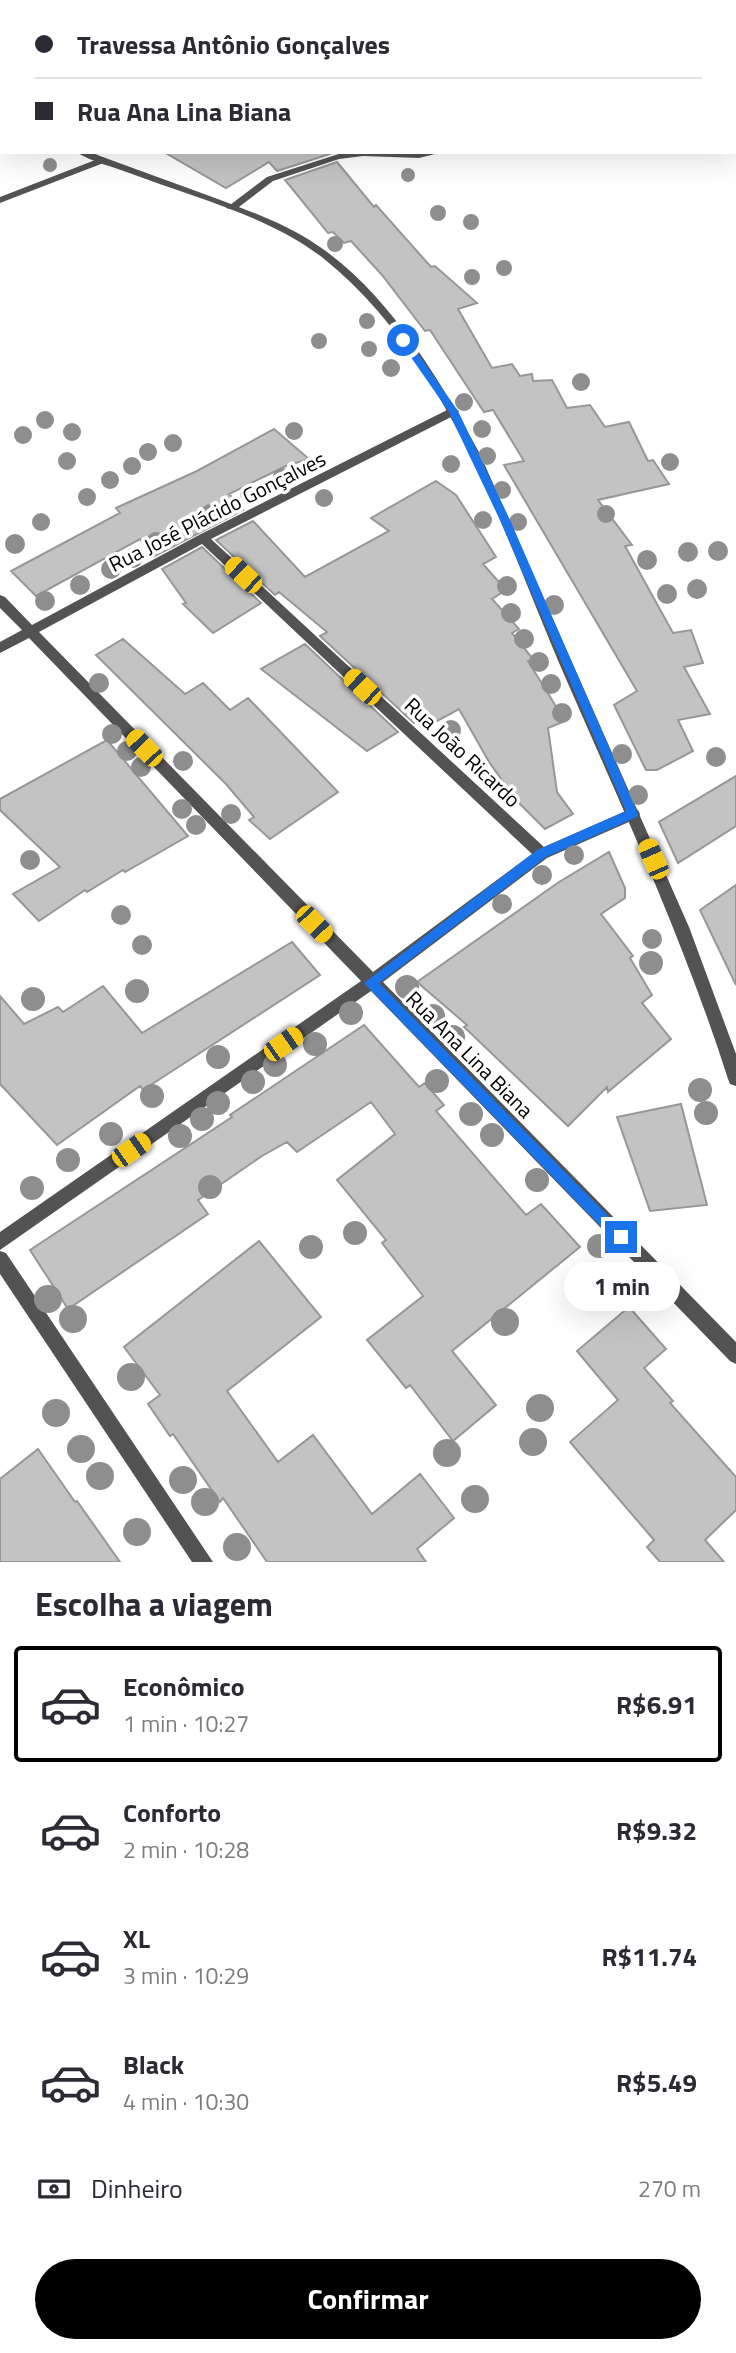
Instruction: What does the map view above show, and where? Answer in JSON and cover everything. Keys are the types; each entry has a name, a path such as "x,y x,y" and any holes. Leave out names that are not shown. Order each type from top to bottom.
{"street":[{"path":"86,154 284,230 330,258 376,305 417,357 453,411 505,520 683,928 717,1017 736,1079"},
{"path":"231,208 270,179 338,156 355,154"},
{"path":"391,154 425,154"},
{"path":"0,200 103,160"},
{"name":"Rua José Plácido Gonçalves","path":"0,648 203,538 453,411"},
{"name":"Rua João Ricardo","path":"203,538 541,854"},
{"name":"Rua Ana Lina Biana","path":"0,600 370,983 736,1355"},
{"path":"0,1242 370,983 541,854 633,814"},
{"path":"0,1259 203,1562"}],"building":[{"path":"167,154 330,154 277,171 269,162 226,188"},
{"path":"337,162 374,207 376,205 431,267 435,266 477,303 458,309 492,368 512,364 520,376 532,374 533,381 552,380 567,408 590,405 605,427 629,422 648,461 653,460 669,484 598,500 632,545 625,546 673,633 691,630 703,663 684,667 710,714 678,720 693,751 657,770 646,770 614,705 637,691 504,465 524,461 493,410 484,412 430,330 425,331 382,275 351,241 344,243 333,232 328,233 285,180"},
{"path":"274,429 309,459 286,466 229,494 243,510 153,557 140,539 36,596 11,571 120,513 116,508 197,471"},
{"path":"436,481 456,495 496,557 483,564 506,590 492,599 519,629 512,633 533,659 528,661 565,721 548,728 557,792 573,814 545,829 516,800 489,762 459,709 426,727 418,720 414,723 320,636 327,632 279,592 275,595 216,540 253,521 305,577 389,531 371,518"},
{"path":"202,547 261,603 213,633 183,604 186,603 162,569"},
{"path":"123,639 185,694 203,683 230,710 248,698 338,792 270,839 249,820 254,817 226,784 96,655"},
{"path":"305,644 398,732 367,751 261,669"},
{"path":"107,740 188,836 87,892 85,890 39,921 13,894 60,867 0,810 0,799"},
{"path":"736,776 736,826 678,863 659,822"},
{"path":"609,852 625,888 625,898 601,914 633,956 630,958 652,995 642,1003 671,1039 608,1092 607,1087 568,1126 464,1027 467,1025 417,982 559,882"},
{"path":"736,885 736,985 700,910"},
{"path":"292,942 320,975 143,1090 140,1086 57,1145 0,1084 0,996 24,1024 58,1007 63,1012 103,986 142,1033"},
{"path":"364,1025 419,1087 425,1083 444,1105 436,1111 526,1215 541,1204 580,1247 452,1351 496,1405 453,1441 410,1385 406,1388 367,1340 423,1296 382,1243 386,1240 337,1180 395,1134 371,1102 297,1152 287,1142 262,1156 198,1200 208,1214 68,1309 30,1250 232,1117 230,1115"},
{"path":"681,1104 707,1205 650,1211 617,1117"},
{"path":"259,1241 321,1317 227,1391 278,1462 313,1435 372,1514 420,1474 454,1518 417,1549 426,1562 267,1562 223,1498 220,1502 173,1434 170,1436 148,1404 160,1395 124,1347"},
{"path":"629,1307 666,1349 644,1368 673,1401 670,1403 736,1477 736,1510 705,1540 724,1562 660,1562 647,1547 654,1540 570,1442 618,1400 577,1351"},
{"path":"38,1449 120,1562 0,1562 0,1479"}],"route":[{"path":"403,340 453,411 505,520 633,814 541,854 370,983 621,1237"}]}
